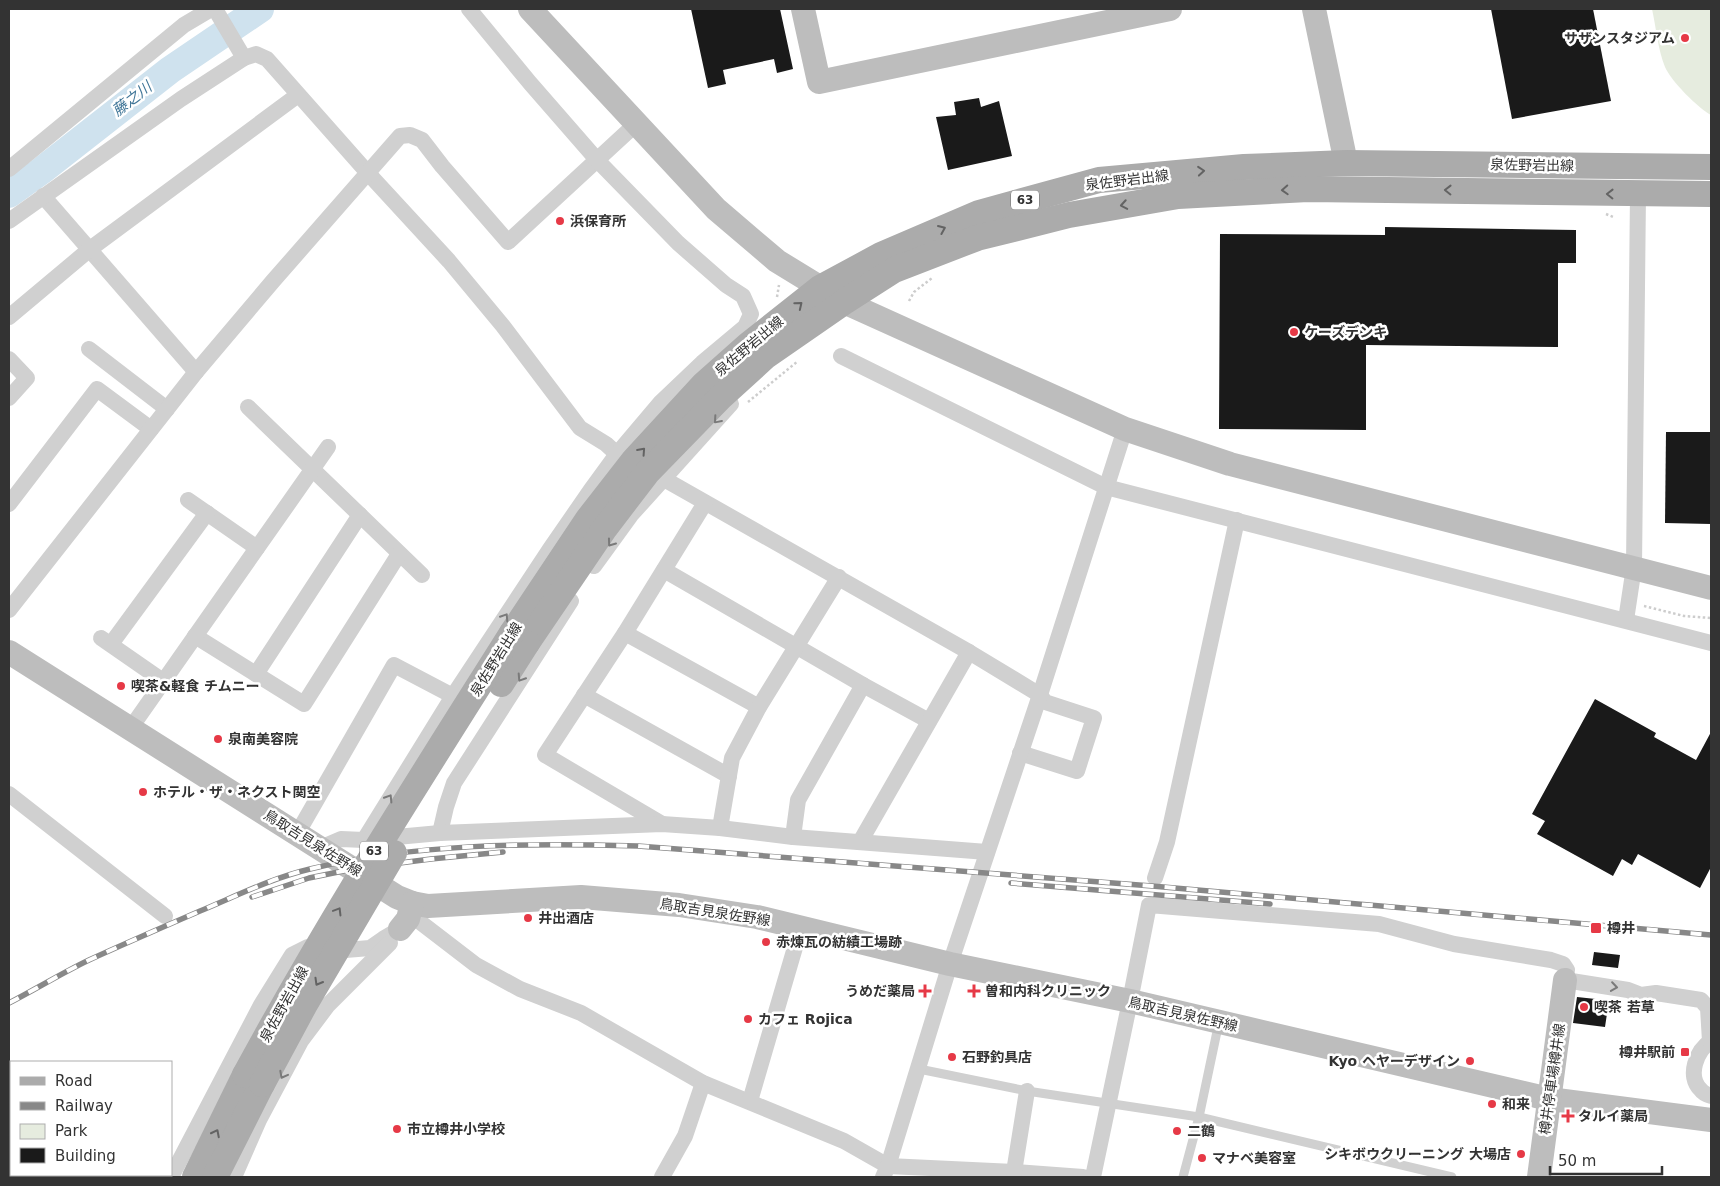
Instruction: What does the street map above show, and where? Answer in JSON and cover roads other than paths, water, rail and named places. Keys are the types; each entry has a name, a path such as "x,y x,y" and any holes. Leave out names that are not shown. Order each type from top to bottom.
{"main road":[{"path":"530,9 716,209 777,261 844,302 1125,430 1230,464 1711,588"},
{"path":"803,9 819,82 1170,9"},
{"path":"1314,9 1346,163"},
{"name":"泉佐野岩出線","path":"195,1177 253,1079 304,1006 588,519 634,460 703,385 748,345 820,288 880,255 979,213 1099,180 1244,168 1346,163 1711,167"},
{"name":"泉佐野岩出線","path":"520,638 647,472 720,398 766,356 793,350 844,302 894,270 978,238 1069,214 1178,196 1308,189 1711,194"},
{"name":"鳥取吉見泉佐野線","path":"9,652 397,897 412,903 428,906 581,897 679,904 757,917 950,964 1130,1001 1549,1099 1711,1120"},
{"path":"400,929 408,919 412,903"},
{"name":"樽井停車場樽井線","path":"1539,1177 1566,980"},
{"name":"泉佐野岩出線","path":"215,1177 253,1079"}],"street":[{"path":"364,840 453,696 550,548 617,454 661,402 702,363 745,327 751,314 743,296 726,285 678,243 598,161 530,83 470,9"},
{"path":"9,169 184,26 214,10 242,54"},
{"path":"9,221 242,54 256,54 267,59 449,261 503,326 580,428 606,444 617,454"},
{"path":"9,317 90,249 298,95"},
{"path":"9,610 196,372 400,136 410,135 422,140 508,242 637,123"},
{"path":"1626,620 1634,568 1638,194"},
{"path":"43,196 196,372"},
{"path":"89,349 167,409"},
{"path":"440,833 454,783 586,578 632,515 664,478 793,350"},
{"path":"841,356 1106,487 1711,643"},
{"path":"9,359 26,378 9,398"},
{"path":"9,504 97,389 151,429"},
{"path":"248,406 422,575"},
{"path":"886,1172 950,964 1040,696 1125,430"},
{"path":"130,728 328,447"},
{"path":"664,478 969,652 1040,696 1045,702 1094,718 1077,771 1020,753"},
{"path":"188,500 257,548"},
{"path":"662,824 545,756 625,633 705,503"},
{"path":"163,681 106,641 207,513"},
{"path":"256,674 360,515"},
{"path":"1155,878 1167,842 1237,520"},
{"path":"195,636 304,704 399,554"},
{"path":"664,570 929,721"},
{"path":"720,828 732,758 759,707 839,577"},
{"path":"625,633 759,707"},
{"path":"860,842 969,652"},
{"path":"297,834 394,665 453,696"},
{"path":"793,837 798,800 863,685"},
{"path":"584,696 729,776"},
{"path":"9,794 165,916"},
{"path":"320,848 341,840 364,840 440,833 662,824 720,828 793,837 987,852"},
{"path":"412,903 420,922 476,965 520,989 581,1012 702,1083 844,1141 886,1172 1014,1172 1083,1177"},
{"path":"1093,1177 1149,905 1379,924 1454,944 1551,960 1563,964 1567,970 1566,980 1628,990 1641,995 1656,993 1701,1000 1710,1013 1711,1041 1697,1056 1694,1079 1700,1090 1711,1096"},
{"path":"750,1102 801,927"},
{"path":"172,1173 248,1030 292,955 308,947 333,951 370,948 400,929"},
{"path":"234,1177 259,1120 297,1047 328,1005 390,942 400,929"},
{"path":"333,951 340,964 341,979 337,996"},
{"path":"248,1030 253,1038 278,1050 297,1047"},
{"path":"662,1177 684,1136 702,1083"},
{"path":"1014,1172 1027,1091"}],"lane":[{"path":"1183,1177 1199,1117 1219,1022"},
{"path":"919,1069 1027,1091 1199,1117 1452,1177"}],"waterway":[{"name":"藤之川","path":"9,194 170,70 260,9"}],"railway":[{"path":"9,1003 89,960 282,877 350,860 391,854 515,845 638,846 1152,886 1711,935"},
{"path":"252,897 309,878 353,869 503,852"},
{"path":"1011,883 1270,904"}],"place":[{"name":"サザンスタジアム","path":"1685,38"},
{"name":"浜保育所","path":"560,221"},
{"name":"ケーズデンキ","path":"1294,332"},
{"name":"喫茶&軽食 チムニー","path":"121,686"},
{"name":"泉南美容院","path":"218,739"},
{"name":"ホテル・ザ・ネクスト関空","path":"143,792"},
{"name":"井出酒店","path":"528,918"},
{"name":"樽井","path":"1596,928"},
{"name":"赤煉瓦の紡績工場跡","path":"766,942"},
{"name":"うめだ薬局","path":"925,991"},
{"name":"曽和内科クリニック","path":"974,991"},
{"name":"喫茶 若草","path":"1584,1007"},
{"name":"カフェ Rojica","path":"748,1019"},
{"name":"樽井駅前","path":"1685,1052"},
{"name":"石野釣具店","path":"952,1057"},
{"name":"Kyo ヘヤーデザイン","path":"1470,1061"},
{"name":"和来","path":"1492,1104"},
{"name":"タルイ薬局","path":"1568,1116"},
{"name":"市立樽井小学校","path":"397,1129"},
{"name":"二鶴","path":"1177,1131"},
{"name":"シキボウクリーニング 大場店","path":"1521,1154"},
{"name":"マナベ美容室","path":"1202,1158"}]}
